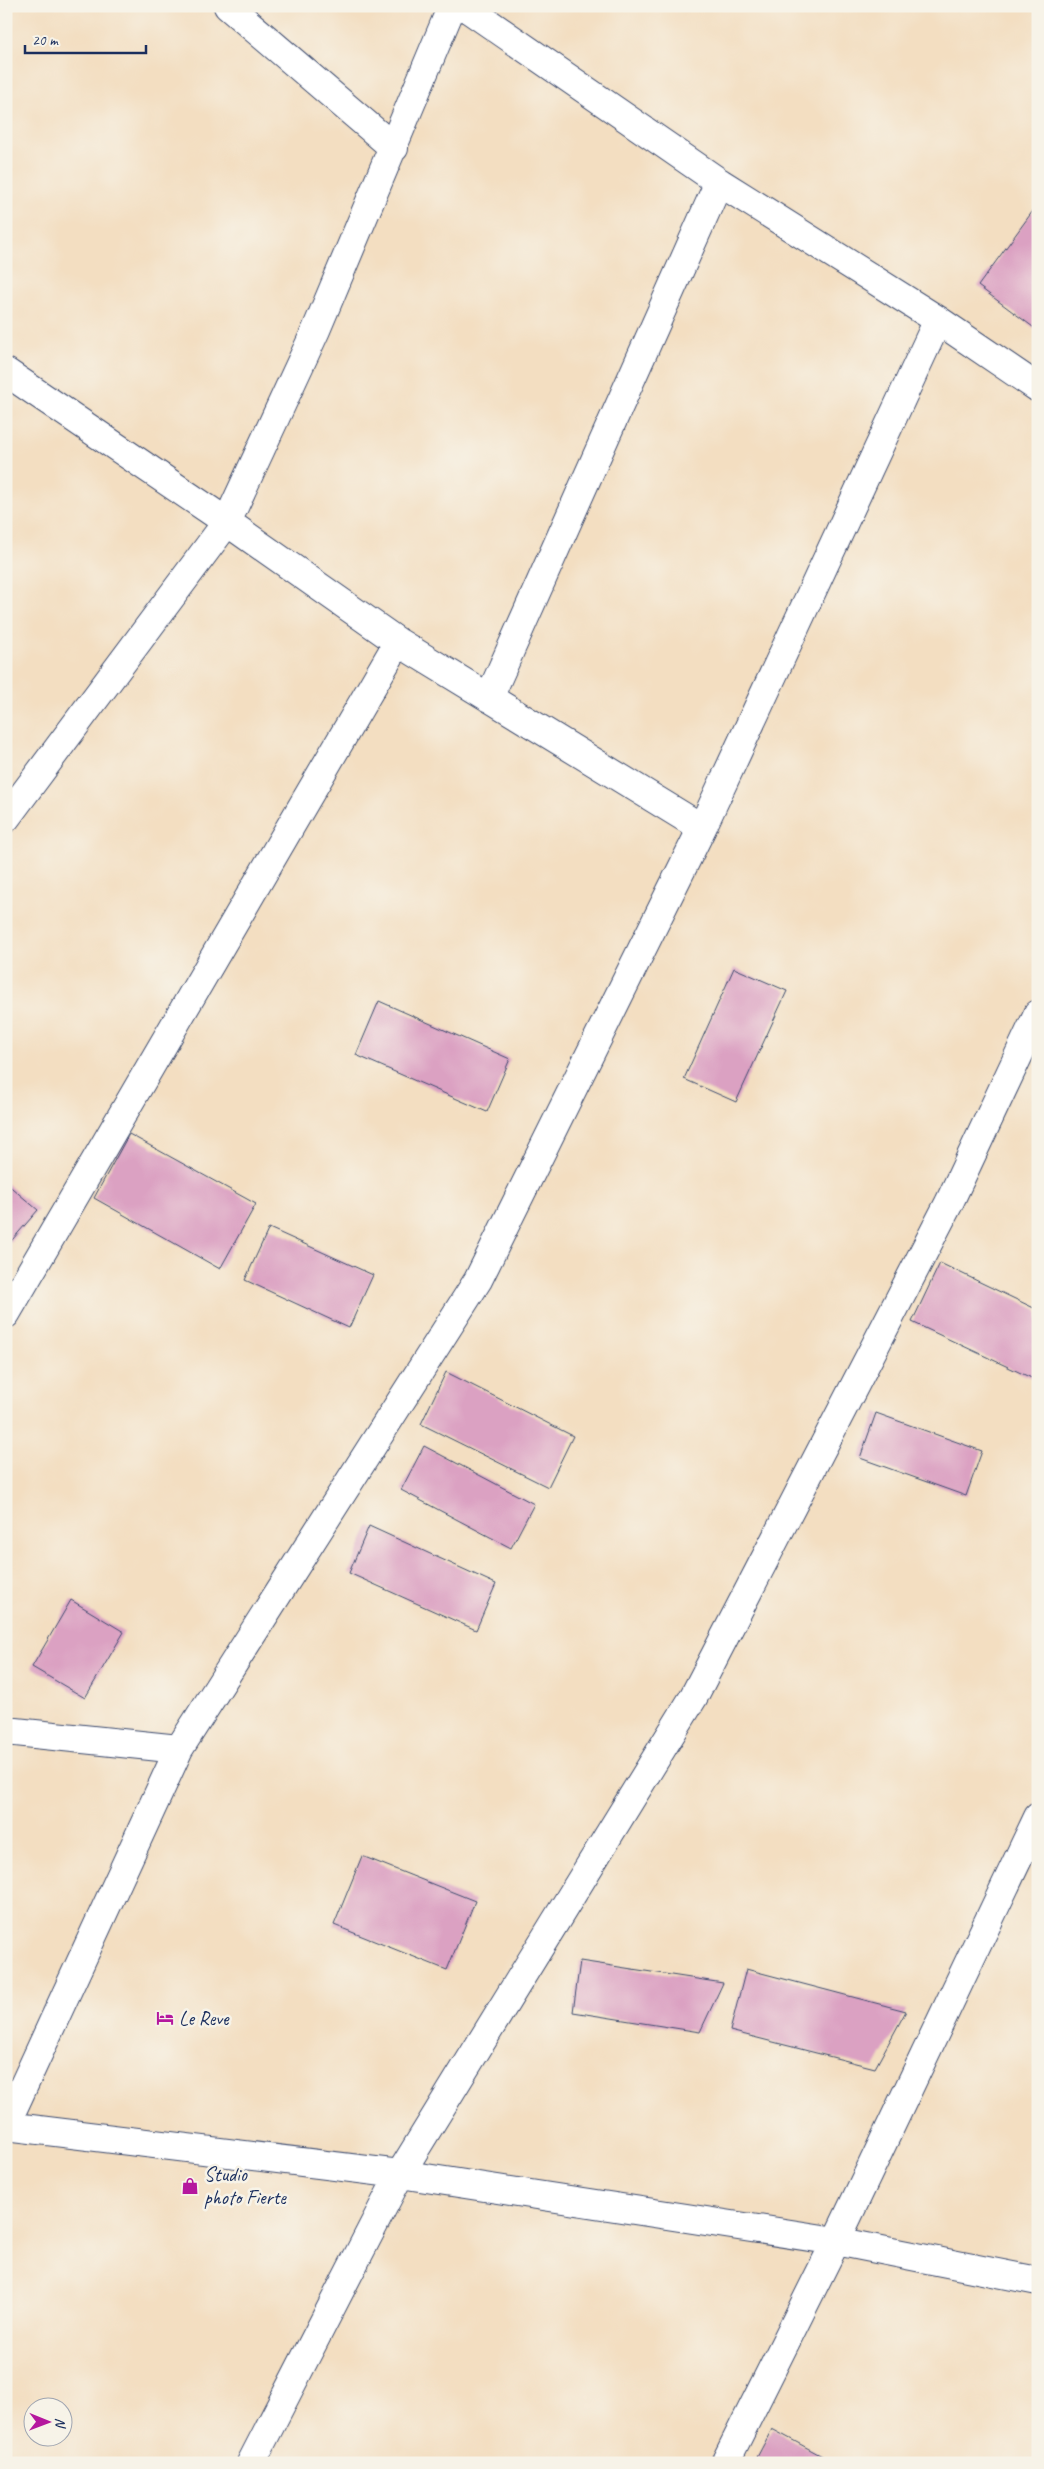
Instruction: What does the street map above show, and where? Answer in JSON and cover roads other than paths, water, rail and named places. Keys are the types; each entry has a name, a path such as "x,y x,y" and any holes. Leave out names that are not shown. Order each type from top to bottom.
{"street":[{"path":"228,6 394,148"},
{"path":"9,808 227,522 316,330 452,6"},
{"path":"464,6 718,182 938,320 1038,388"},
{"path":"489,698 718,182"},
{"path":"938,320 702,828 478,1280 179,1749 6,2125 400,2174 836,2241 1038,2281"},
{"path":"6,372 227,522 398,642 702,828"},
{"path":"6,1314 398,642"},
{"path":"251,2463 400,2174 693,1698 949,1203 1038,1014"},
{"path":"6,1730 179,1749"},
{"path":"725,2463 836,2241 1038,1817"}],"place":[{"name":"Le Reve","path":"165,2018"},
{"name":"Studio photo Fierte","path":"190,2186"}]}
